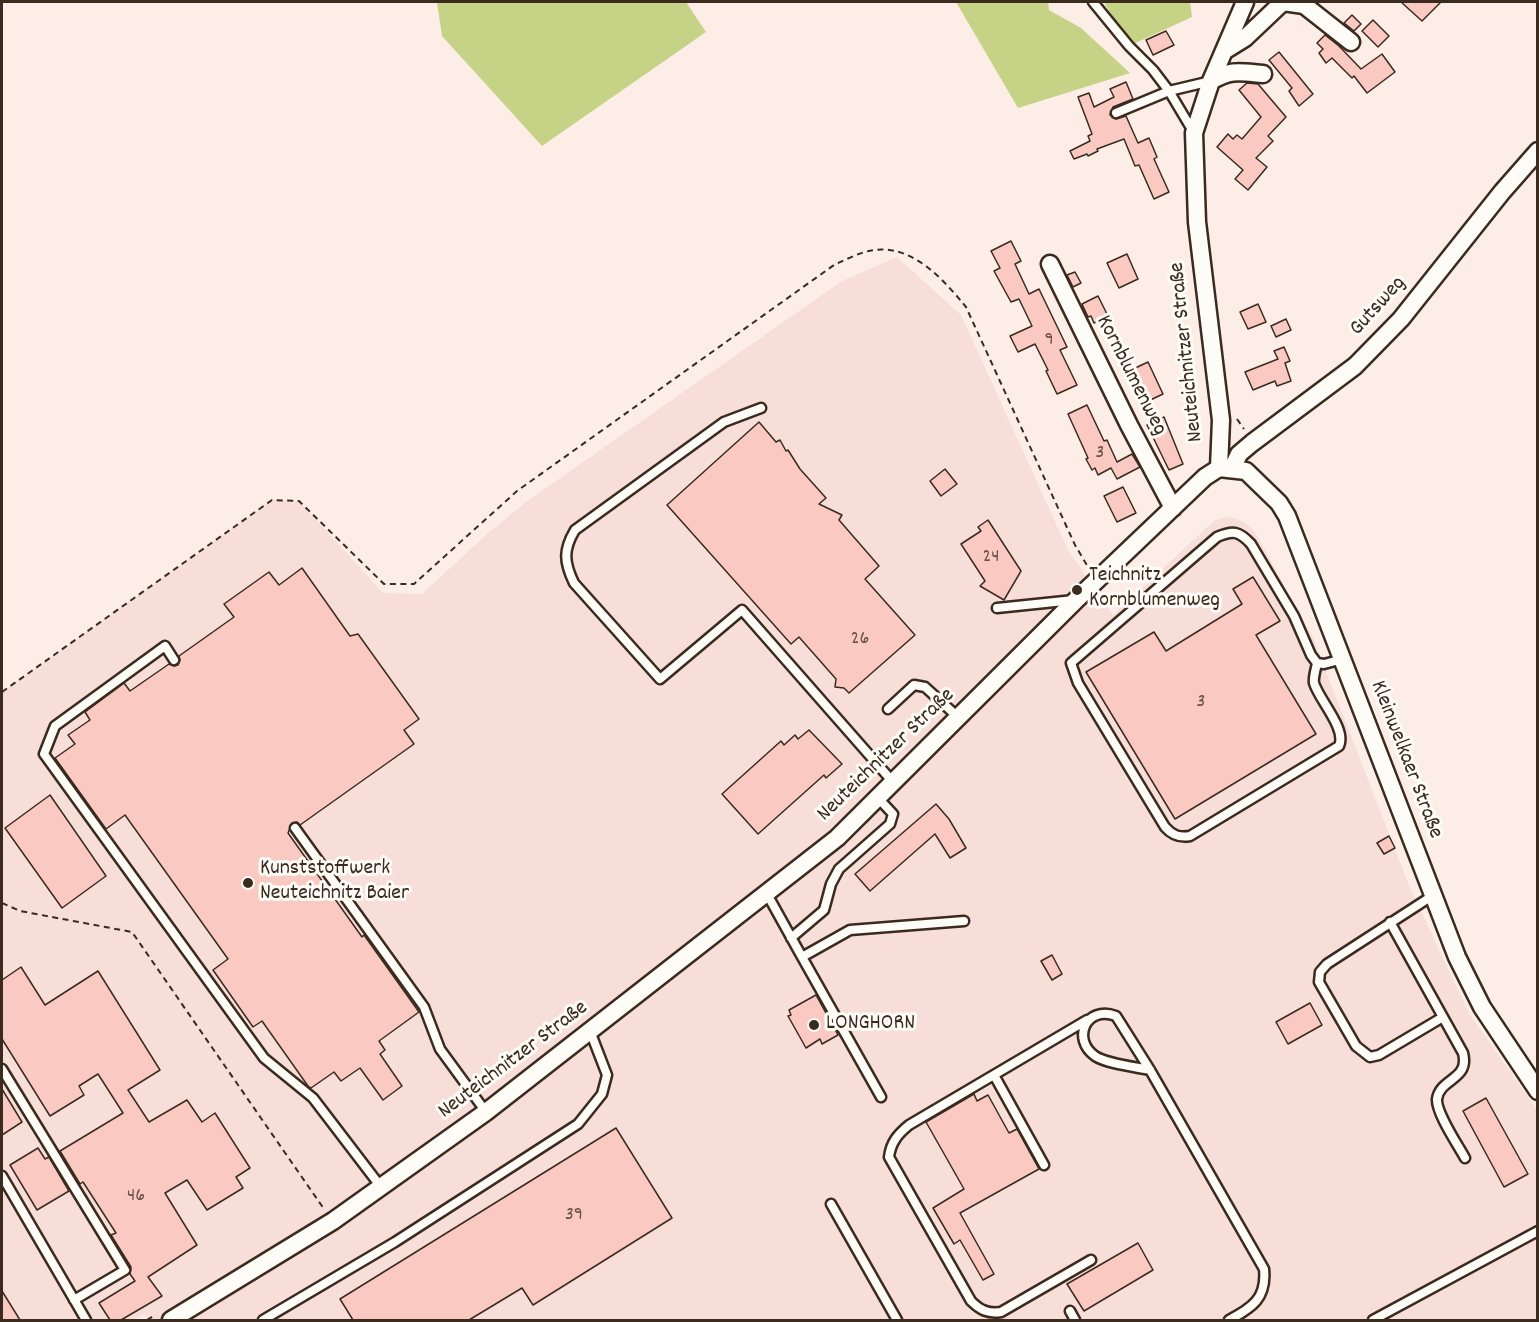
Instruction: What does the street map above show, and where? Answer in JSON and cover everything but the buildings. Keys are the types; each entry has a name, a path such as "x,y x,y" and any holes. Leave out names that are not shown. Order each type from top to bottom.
{"street":[{"name":"Neuteichnitzer Straße","path":"164,1318 333,1221 486,1112 767,894 837,838 1076,600 1205,477 1226,469 1197,222 1194,133 1211,81 1245,2"},
{"path":"1224,51 1245,38 1284,2 1304,5 1351,42"},
{"path":"1211,81 1224,73 1263,74"},
{"name":"Gutsweg","path":"1226,469 1252,442 1356,366 1401,320 1502,192 1538,151"},
{"name":"Kornblumenweg","path":"1050,264 1129,425 1173,508"},
{"name":"Kleinwelkaer Straße","path":"1226,469 1246,471 1279,503 1287,516 1457,957 1482,1007 1538,1091"}],"lane":[{"path":"1093,2 1129,46 1153,70 1169,91 1194,133"},
{"path":"1116,113 1169,91 1211,81"},
{"path":"761,408 724,422 575,530 567,543 566,568 574,584 660,679 742,609 894,783"},
{"path":"1317,663 1314,683 1339,731 1341,741 1339,746 1190,836 1182,838 1174,836 1165,827 1078,683 1071,663 1217,537 1229,532 1243,534 1251,544 1294,616 1311,655 1317,663 1324,664 1343,658"},
{"path":"997,608 1076,600"},
{"path":"174,660 165,646 55,726 44,754 264,1058 313,1098 381,1186"},
{"path":"888,709 914,685 919,685 925,687 959,718"},
{"path":"791,938 824,910 831,884 839,869 890,824 892,814 878,798"},
{"path":"295,828 424,1007 440,1049 486,1112"},
{"path":"767,894 881,1097"},
{"path":"1432,897 1327,964 1320,972 1320,982 1356,1046 1370,1057 1379,1055 1443,1017"},
{"path":"802,957 850,930 964,921"},
{"path":"1390,922 1463,1053 1465,1061 1460,1073 1440,1090 1437,1099 1439,1109 1465,1158"},
{"path":"1091,1260 1001,1312 993,1314 984,1311 971,1301 889,1157 890,1149 900,1132 909,1125 1087,1020 1098,1014 1107,1013 1116,1016 1150,1070 1264,1269 1265,1282 1260,1296 1249,1310 1229,1320"},
{"path":"1087,1020 1083,1031 1086,1044 1095,1056 1150,1070"},
{"path":"263,1320 395,1242 578,1125 602,1094 607,1075 590,1031"},
{"path":"2,1069 125,1270 74,1300"},
{"path":"994,1075 1044,1165"},
{"path":"2,1176 86,1320"},
{"path":"831,1204 897,1320"},
{"path":"1372,1320 1538,1231"},
{"path":"1070,1311 1074,1320"}],"path":[{"path":"2,692 272,500 299,501 384,584 414,584 517,491 834,265 854,255 873,250 890,250 908,255 947,283 966,307 1075,545 1097,581"},
{"path":"2,903 20,911 132,932 333,1221"},
{"path":"147,1320 164,1318"}],"shaded area":[{"path":"897,257 961,315 1068,550 1113,615 1214,521 1226,517 1235,518 1244,522 1255,532 1313,638 1410,888 1469,1013 1537,1110 1537,1320 148,1320 144,1314 134,1320 2,1320 2,692 272,500 299,501 383,593 422,594 526,502 842,281"}],"green space":[{"path":"437,2 686,2 706,32 542,146 442,36"},
{"path":"956,2 1048,2 1049,10 1081,28 1130,73 1018,108"},
{"path":"1104,2 1190,2 1192,17 1129,46"}],"place":[{"name":"Teichnitz Kornblumenweg","path":"1077,590"},
{"name":"Kunststoffwerk Neuteichnitz Baier","path":"248,883"},
{"name":"LONGHORN","path":"814,1025"}]}
